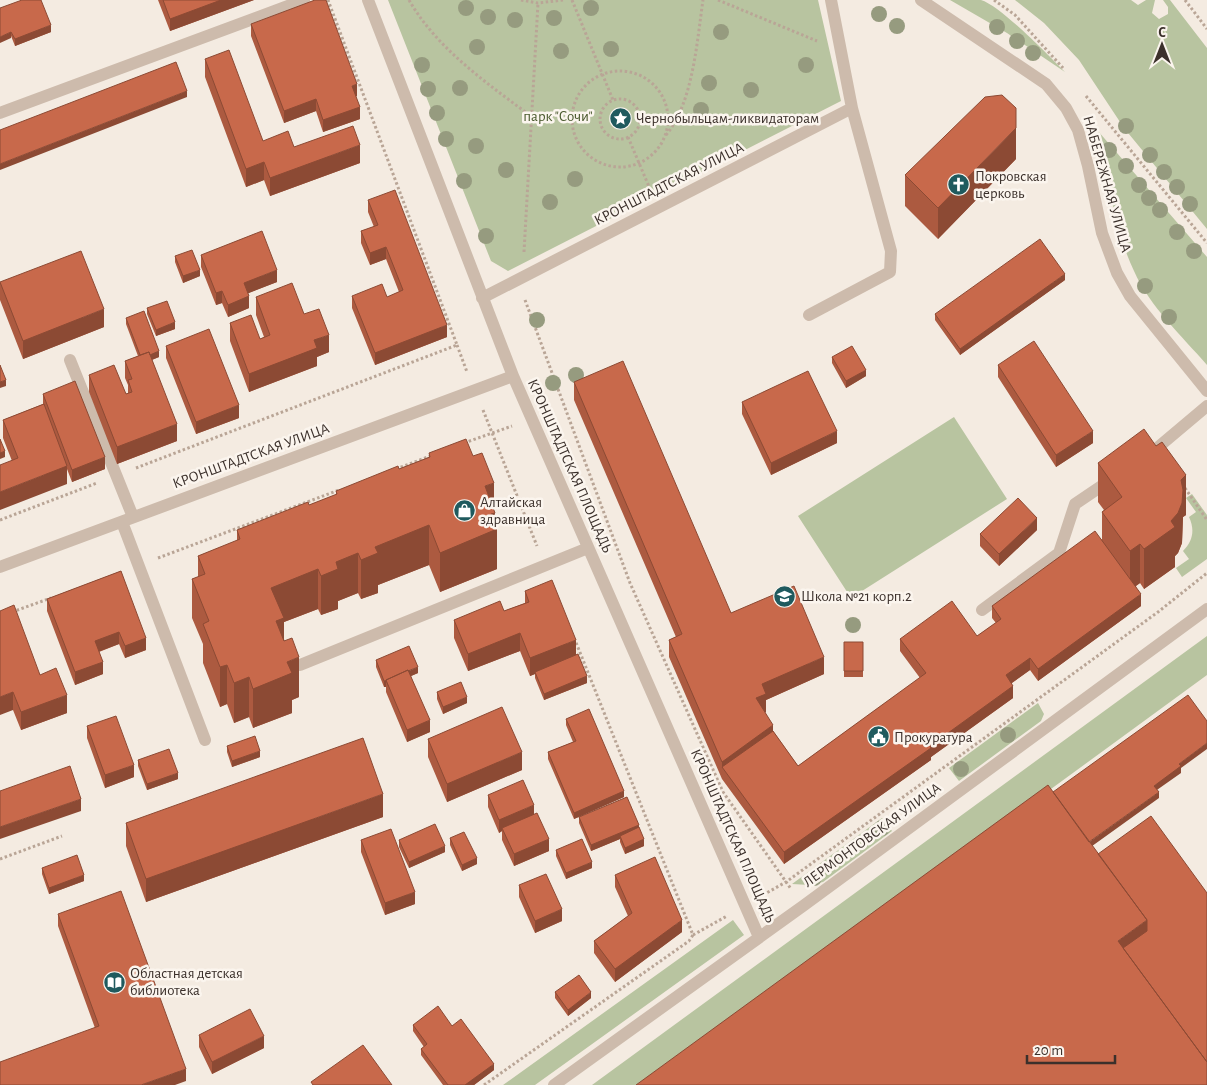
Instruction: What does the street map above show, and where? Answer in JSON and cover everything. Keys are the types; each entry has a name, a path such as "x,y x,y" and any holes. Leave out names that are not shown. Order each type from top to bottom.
{"street":[{"path":"0,113 304,0"},
{"name":"КРОНШТАДТСКАЯ ПЛОЩАДЬ","path":"368,0 513,376 759,937"},
{"path":"809,314 890,272 891,251 852,108 831,0"},
{"name":"НАБЕРЕЖНАЯ УЛИЦА","path":"922,0 1046,84 1066,108 1078,130 1088,166 1102,233 1117,273 1130,296 1207,391"},
{"name":"КРОНШТАДТСКАЯ УЛИЦА","path":"482,298 852,108"},
{"path":"70,360 116,476 138,565 205,740"},
{"name":"КРОНШТАДТСКАЯ УЛИЦА","path":"0,567 513,376"},
{"path":"1142,460 1207,406"},
{"path":"982,610 1059,554 1075,504 1125,471"},
{"path":"300,665 588,548"},
{"name":"ЛЕРМОНТОВСКАЯ УЛИЦА","path":"554,1085 803,906 1207,608"}],"path":[{"path":"328,0 471,380"},
{"path":"409,0 417,14 443,43 478,75 532,117"},
{"path":"521,0 540,2 563,0"},
{"path":"572,0 614,100"},
{"path":"666,135 669,116 663,97 652,82 637,73 619,70 602,73 585,84 575,100 571,119 575,138 586,154 602,164 621,168 639,164 656,152 666,135 678,121 689,85 703,0"},
{"path":"718,0 841,51"},
{"path":"994,0 1015,15 1064,69"},
{"path":"1185,0 1207,29"},
{"path":"540,2 522,277 524,298 630,583 723,792 803,906"},
{"path":"1083,92 1207,243"},
{"path":"614,100 627,100 638,110 639,126 628,137 612,138 601,126 601,111 614,100"},
{"path":"628,137 658,208"},
{"path":"0,520 457,344"},
{"path":"481,406 545,566"},
{"path":"455,447 532,418"},
{"path":"390,471 436,454"},
{"path":"1180,480 1207,520"},
{"path":"138,565 343,489"},
{"path":"786,882 1158,612 1207,573"},
{"path":"9,613 55,596"},
{"path":"484,1085 689,941 693,935 571,631"},
{"path":"0,859 62,836"}],"green space":[{"name":"парк \"Сочи\"","path":"388,0 818,0 841,101 508,271 491,261"},
{"path":"950,0 981,0 990,4 1024,32 1065,72 1007,33"},
{"path":"1015,0 1131,0 1138,5 1146,0 1155,0 1152,13 1159,19 1168,14 1168,7 1163,0 1170,0 1207,48 1207,229 1124,128 1079,60 1044,23"},
{"path":"1098,131 1207,257 1207,365 1158,309 1134,271 1116,220"},
{"path":"954,417 1007,499 851,598 798,516"},
{"path":"1192,494 1207,515 1207,559 1182,577 1176,568 1189,559 1183,551 1192,535 1189,517 1196,512 1186,498"},
{"path":"1207,636 1207,675 646,1085 592,1085"},
{"path":"1038,703 1044,714 1041,721 959,781 949,768"},
{"path":"882,818 892,831 823,882 810,885 792,884"},
{"path":"733,920 744,935 535,1085 503,1085"}],"building":[{"path":"22,0 41,0 51,25 15,39 11,32 0,37 0,8"},
{"path":"163,0 221,0 170,19"},
{"path":"315,0 326,0 357,84 352,86 360,107 323,120 316,99 284,111 251,24"},
{"path":"229,50 263,141 288,131 294,147 353,126 360,145 270,178 264,162 246,169 205,59"},
{"path":"176,62 187,91 0,164 0,130"},
{"path":"1002,95 1016,108 1016,128 938,208 905,175 985,97"},
{"path":"395,190 447,325 375,353 352,296 382,284 387,297 403,290 386,247 370,253 361,231 378,225 368,200"},
{"path":"262,231 277,270 244,283 249,296 228,305 222,291 216,293 201,255"},
{"path":"1040,239 1065,274 960,349 935,314"},
{"path":"192,250 200,270 183,276 175,256"},
{"path":"81,251 104,309 23,341 0,282"},
{"path":"292,283 304,314 319,309 329,335 314,340 317,348 249,374 230,323 251,315 260,339 270,335 256,297"},
{"path":"167,301 175,322 156,330 147,308"},
{"path":"144,311 159,351 150,355 149,352 140,355 126,318"},
{"path":"209,329 239,405 196,422 166,346"},
{"path":"1034,341 1093,431 1056,455 998,365"},
{"path":"852,346 866,370 846,381 832,357"},
{"path":"149,352 177,424 117,447 89,375 114,365 126,394 132,392 128,380 132,379 125,361"},
{"path":"623,361 731,613 794,586 824,657 762,684 766,694 756,698 773,725 722,762 669,640 682,634 574,382"},
{"path":"0,365 6,380 0,382"},
{"path":"808,371 837,431 771,463 742,402"},
{"path":"75,381 105,457 72,470 43,394"},
{"path":"44,404 67,466 0,492 0,465 18,458 3,420"},
{"path":"1144,429 1156,446 1162,442 1186,475 1181,480 1183,490 1182,503 1178,513 1171,521 1175,527 1144,549 1140,544 1130,551 1102,512 1122,497 1098,463"},
{"path":"0,439 5,451 0,453"},
{"path":"466,439 473,456 482,453 494,483 485,486 495,513 491,514 497,529 440,553 429,525 375,547 378,553 361,560 358,553 336,562 338,569 321,576 318,569 271,588 284,618 276,621 284,641 292,638 299,657 287,662 292,673 253,689 249,677 234,683 227,665 220,667 203,624 209,621 192,579 205,574 198,556 240,539 237,530 308,502 309,505 337,494 336,491 398,466 399,469 430,457 429,453"},
{"path":"1018,498 1037,518 999,554 980,534"},
{"path":"1095,531 1141,594 1038,669 1030,658 1006,675 1013,686 930,746 931,748 784,852 722,767 773,731 798,766 926,673 900,639 952,601 977,636 1001,619 992,606"},
{"path":"121,571 146,638 125,646 119,632 95,641 103,662 75,672 47,599"},
{"path":"552,580 576,640 530,658 520,633 468,654 454,620 500,601 504,611 529,602 525,591"},
{"path":"14,605 40,675 56,668 67,695 21,712 13,692 0,697 0,611"},
{"path":"844,642 863,642 863,671 844,671"},
{"path":"409,646 418,667 384,681 376,660"},
{"path":"578,654 587,676 544,694 535,672"},
{"path":"408,670 430,720 407,730 386,680"},
{"path":"461,682 467,697 443,707 437,692"},
{"path":"1188,695 1207,721 1207,743 1154,786 1159,792 1089,842 1053,792"},
{"path":"502,707 522,752 447,784 428,739"},
{"path":"589,709 624,791 574,813 548,752 576,741 566,719"},
{"path":"116,716 134,765 105,775 87,726"},
{"path":"255,736 260,751 232,761 227,746"},
{"path":"363,738 383,794 146,879 126,823"},
{"path":"169,749 178,773 147,784 138,760"},
{"path":"70,766 81,799 0,827 0,791"},
{"path":"523,780 534,805 499,820 488,795"},
{"path":"1048,785 1147,920 1118,941 1207,1062 1207,1085 636,1085"},
{"path":"627,797 639,825 591,845 579,817"},
{"path":"537,813 549,839 514,854 502,828"},
{"path":"1151,816 1207,893 1207,1062 1123,948 1147,931 1147,920 1098,854"},
{"path":"435,824 445,846 409,862 399,840"},
{"path":"639,827 644,839 625,848 620,836"},
{"path":"391,829 415,892 385,903 361,840"},
{"path":"464,832 477,858 462,865 450,838"},
{"path":"582,839 592,862 566,873 556,850"},
{"path":"77,855 84,875 49,888 42,868"},
{"path":"655,857 682,920 615,969 594,941 632,913 615,875"},
{"path":"546,874 562,909 535,921 519,885"},
{"name":"Областная детская библиотека","path":"121,891 186,1069 141,1085 0,1085 0,1062 99,1026 58,914"},
{"path":"579,975 591,992 568,1010 555,992"},
{"path":"438,1006 452,1026 461,1019 494,1064 465,1085 448,1085 421,1049 427,1044 413,1025"},
{"path":"250,1009 264,1036 212,1062 199,1035"},
{"path":"363,1045 392,1085 313,1085 311,1082"}],"place":[{"name":"Чернобыльцам-ликвидаторам","path":"620,118"},
{"name":"Покровская церковь","path":"959,185"},
{"name":"Алтайская здравница","path":"464,511"},
{"name":"Школа №21 корп.2","path":"785,596"},
{"name":"Прокуратура","path":"878,737"},
{"name":"Областная детская библиотека","path":"114,982"}]}
